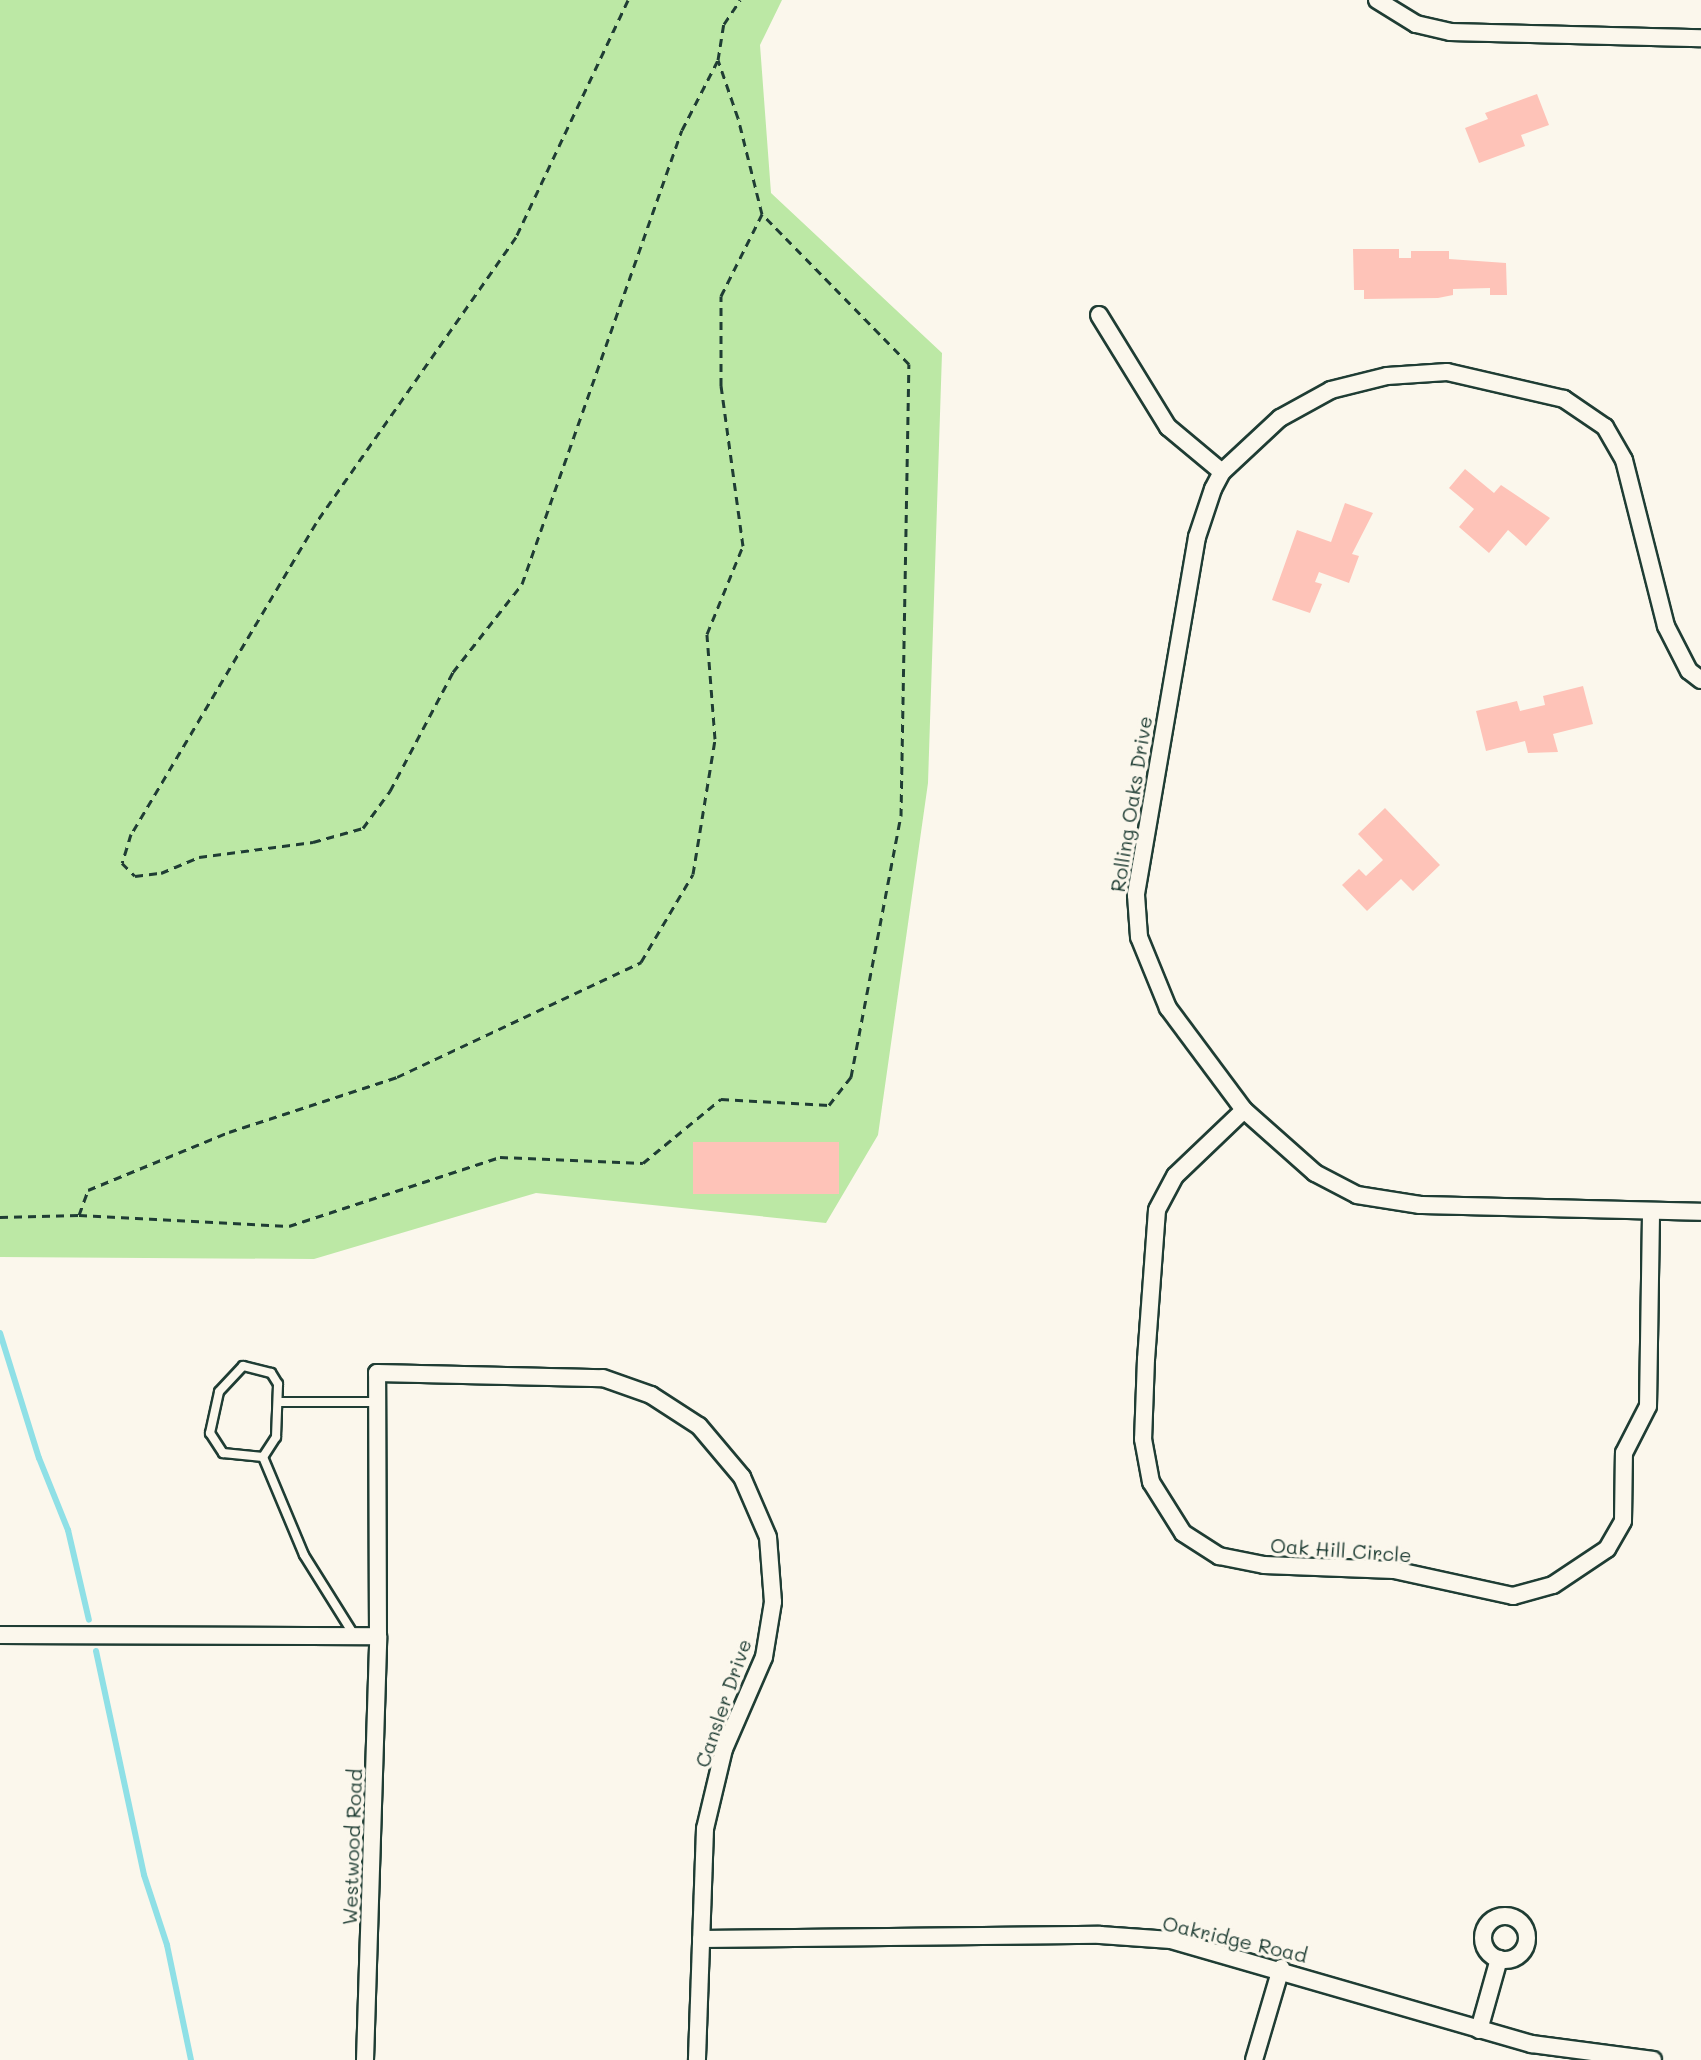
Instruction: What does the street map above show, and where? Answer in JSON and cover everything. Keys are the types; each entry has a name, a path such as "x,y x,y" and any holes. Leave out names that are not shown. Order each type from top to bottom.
{"street":[{"path":"1377,0 1416,24 1450,32 1701,38"},
{"path":"1099,315 1168,427 1222,472"},
{"name":"Rolling Oaks Drive","path":"1701,680 1689,671 1666,626 1624,460 1605,427 1564,399 1447,372 1387,376 1331,390 1280,418 1222,472 1197,537 1136,895 1139,937 1157,989 1244,1110 1315,1173 1357,1195 1420,1205 1701,1212"},
{"name":"Oak Hill Circle","path":"1244,1110 1175,1176 1157,1210 1146,1359 1143,1439 1151,1482 1183,1533 1219,1556 1264,1565 1394,1570 1513,1596 1553,1585 1607,1549 1623,1521 1624,1453 1648,1406 1651,1211"},
{"name":"Westwood Road","path":"365,2060 378,1636 377,1373"},
{"name":"Cansler Drive","path":"377,1373 603,1378 651,1395 699,1426 742,1477 768,1537 773,1602 764,1657 724,1749 705,1829 697,2060"},
{"path":"0,1635 378,1636"},
{"name":"Oakridge Road","path":"701,1939 1100,1935 1171,1940 1281,1968 1479,2030 1587,2054 1653,2060"},
{"path":"1479,2030 1499,1959"},
{"path":"1254,2060 1281,1968"}],"lane":[{"path":"243,1366 271,1373 280,1402 276,1437 263,1457 223,1453 210,1433 210,1415 219,1392 243,1366"},
{"path":"280,1402 377,1402"},
{"path":"263,1457 304,1555 354,1636"}],"path":[{"path":"628,0 516,237 451,323 316,523 131,834 122,863 135,876 161,873 199,857 313,842 363,828 390,791 453,672 522,584 682,130 718,60 724,24 740,0"},
{"path":"0,1217 79,1215 289,1226 500,1157 643,1163 721,1099 829,1105 851,1077 901,816 909,364 762,214 738,118 718,60"},
{"path":"79,1215 88,1190 229,1132 397,1077 641,962 693,874 715,739 707,634 743,546 721,386 721,296 762,214"}],"green space":[{"path":"0,0 782,0 760,45 771,193 942,353 928,783 878,1135 826,1223 536,1193 314,1259 0,1257"}],"building":[{"path":"1537,94 1549,125 1521,135 1525,146 1479,163 1465,128 1488,119 1485,113"},
{"path":"1353,249 1399,249 1399,258 1411,258 1411,251 1449,251 1449,259 1506,263 1507,295 1490,295 1490,288 1453,289 1453,295 1438,298 1364,299 1364,290 1354,290"},
{"path":"1465,469 1494,493 1501,485 1550,518 1526,546 1508,530 1489,553 1459,527 1474,509 1449,488"},
{"path":"1345,503 1373,513 1352,554 1359,556 1349,583 1319,572 1315,582 1322,584 1310,613 1272,600 1297,530 1331,542"},
{"path":"1583,686 1593,724 1553,734 1558,752 1528,753 1525,741 1486,751 1476,711 1517,701 1520,711 1545,705 1543,696"},
{"path":"1385,808 1440,865 1413,891 1401,879 1367,911 1342,885 1359,869 1366,876 1383,860 1358,834"},
{"path":"693,1142 839,1142 839,1194 693,1194"}],"waterway":[{"path":"0,1333 39,1458 68,1530 89,1620"},
{"path":"96,1651 144,1875 167,1945 191,2060"}]}
